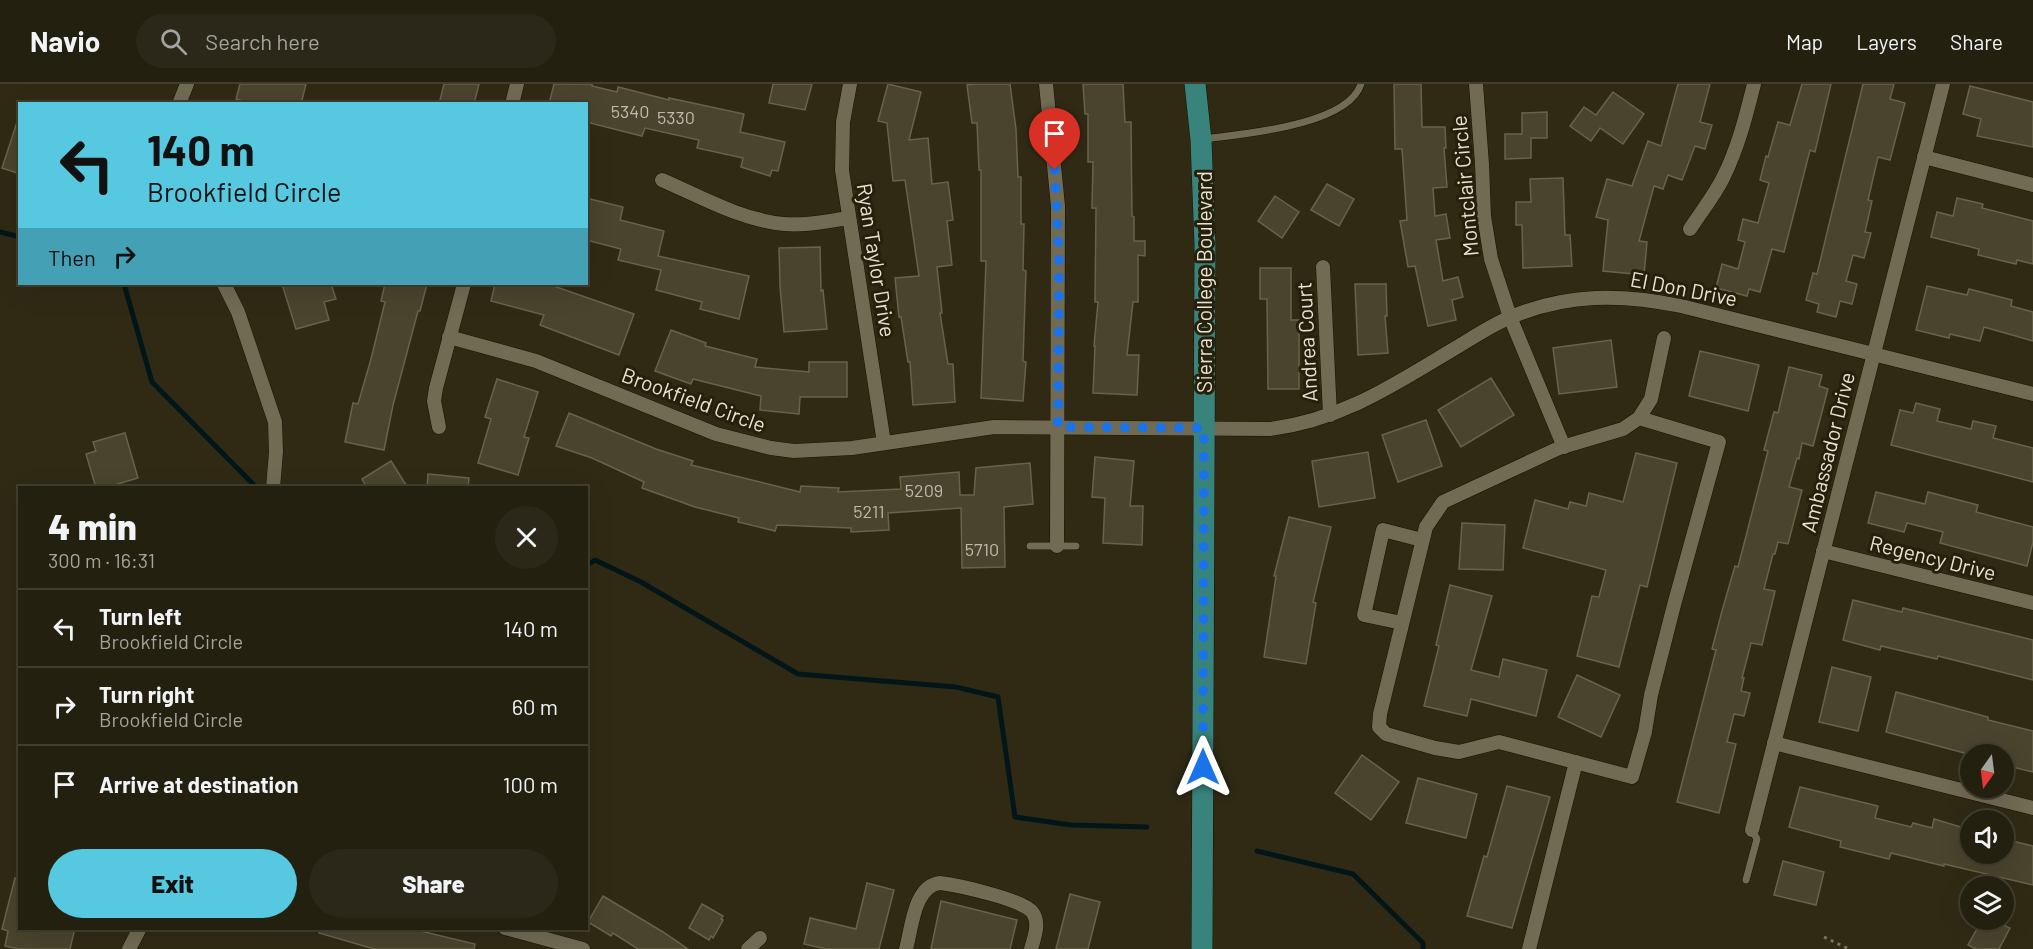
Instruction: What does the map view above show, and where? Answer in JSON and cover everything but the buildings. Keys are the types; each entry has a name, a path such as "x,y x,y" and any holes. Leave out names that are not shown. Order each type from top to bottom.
{"main road":[{"name":"Sierra College Boulevard","path":"1195,84 1201,140 1206,245 1202,949"}],"street":[{"path":"180,102 187,84"},
{"path":"512,102 517,84"},
{"name":"Ryan Taylor Drive","path":"850,84 843,122 842,170 884,443"},
{"path":"1046,84 1058,206 1057,546"},
{"name":"Montclair Circle","path":"1476,84 1486,237 1496,278 1510,317 1564,447"},
{"path":"1690,229 1713,196 1730,163 1741,135 1754,84"},
{"name":"Ambassador Drive","path":"1752,830 1943,84"},
{"path":"1924,157 2033,185"},
{"path":"662,180 738,213 768,221 800,224 849,218"},
{"name":"Andrea Court","path":"1323,267 1330,415"},
{"path":"224,285 238,312 275,422 276,452 273,486"},
{"path":"438,427 434,401 464,285"},
{"name":"El Don Drive","path":"1204,428 1290,427 1350,409 1385,391 1510,317 1552,303 1618,296 1681,306 2033,394"},
{"name":"Brookfield Circle","path":"449,337 536,361 716,434 771,448 806,451 884,443 994,427 1204,428"},
{"path":"1640,418 1719,442 1674,605 1651,695 1646,732 1632,777 1499,742 1459,752 1435,748 1386,734 1379,727 1380,714 1422,540 1426,527 1443,502 1564,447 1623,429 1640,418 1651,399 1664,338"},
{"path":"1402,623 1364,615 1383,530 1422,540"},
{"name":"Regency Drive","path":"1823,551 2033,603"},
{"path":"1774,743 2033,808"},
{"path":"1529,949 1576,762"},
{"path":"906,949 921,894 929,886 940,883 1025,904 1036,918 1036,930 1031,949"},
{"path":"129,949 139,930"},
{"path":"512,930 582,949"},
{"path":"748,949 760,938"}],"lane":[{"path":"1201,140 1282,129 1315,118 1346,104 1361,84"},
{"path":"1030,546 1076,546"},
{"path":"1746,880 1757,839 1752,830"}],"path":[{"path":"1824,937 1849,949"}],"waterway":[{"path":"0,232 18,236"},
{"path":"124,285 152,382 253,484"},
{"path":"588,565 595,560 641,582 798,674 956,687 998,697 1015,817 1071,825 1147,827"},
{"path":"1257,851 1353,874 1423,943 1423,949"}],"route":[{"path":"1055,170 1059,261 1058,427 1204,428 1203,767"}]}
